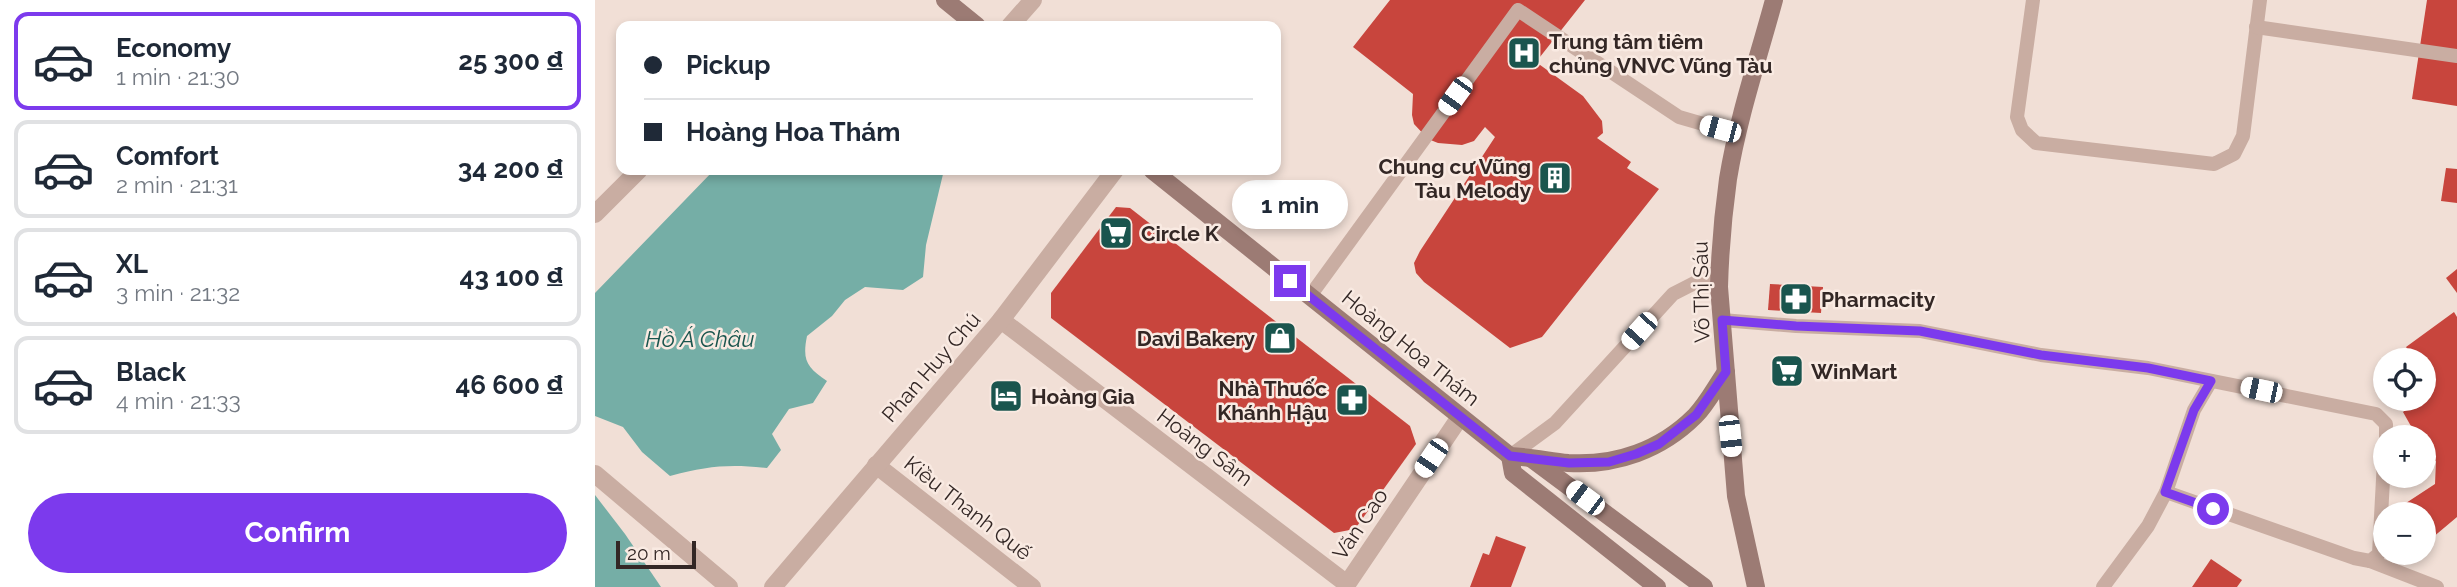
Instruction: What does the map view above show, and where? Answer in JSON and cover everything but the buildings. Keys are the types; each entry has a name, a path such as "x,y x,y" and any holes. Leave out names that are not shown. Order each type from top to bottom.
{"main road":[{"path":"945,0 971,21"},
{"name":"Võ Thị Sáu","path":"1756,587 1736,496 1720,270 1728,178 1775,0"},
{"name":"Hoàng Hoa Thám","path":"1158,175 1510,456 1513,473 1657,587"},
{"path":"1510,456 1569,463 1609,462 1636,454 1659,444 1696,415 1726,372"},
{"path":"1529,457 1704,587"}],"street":[{"path":"1014,21 1033,0"},
{"path":"595,214 634,175"},
{"name":"Phan Huy Chú","path":"773,587 1001,320 1111,175"},
{"name":"Hoàng Sâm","path":"1001,320 1346,586"},
{"name":"Văn Cao","path":"1346,586 1460,417"},
{"name":"Kiều Thanh Quế","path":"876,465 1025,585"},
{"path":"595,474 729,587"}],"lane":[{"path":"2033,0 2017,117 2022,130 2036,143 2214,164 2234,154 2243,136 2260,0"},
{"path":"1310,296 1518,10 1679,117 1738,134"},
{"path":"2256,27 2457,56"},
{"path":"1510,456 1555,423 1673,294 1720,270"},
{"path":"1722,320 1920,331 2041,355 2148,368 2376,414 2386,425"},
{"path":"2103,587 2148,526 2165,492 2194,410 2211,381"},
{"path":"2370,561 2379,554 2382,488"},
{"path":"2165,492 2354,558 2370,561 2437,587"}],"water":[{"name":"Hồ Á Châu","path":"709,175 943,175 926,245 923,277 903,290 865,287 845,300 832,316 807,336 805,352 808,363 827,381 813,403 789,409 772,434 781,450 767,468 718,467 670,476 642,452 623,427 595,416 595,293"},
{"path":"595,495 625,534 661,587 595,587"}],"place":[{"name":"Trung tâm tiêm chủng VNVC Vũng Tàu","path":"1524,53"},
{"name":"Chung cư Vũng Tàu Melody","path":"1555,178"},
{"name":"Circle K","path":"1116,233"},
{"name":"Pharmacity","path":"1796,299"},
{"name":"Davi Bakery","path":"1280,338"},
{"name":"WinMart","path":"1787,371"},
{"name":"Hoàng Gia","path":"1006,396"},
{"name":"Nhà Thuốc Khánh Hậu","path":"1352,400"}],"route":[{"path":"1290,281 1510,456 1569,463 1609,462 1636,454 1659,444 1696,415 1726,372 1722,320 1920,331 2041,355 2148,368 2211,381 2194,410 2165,492 2213,509"}]}
